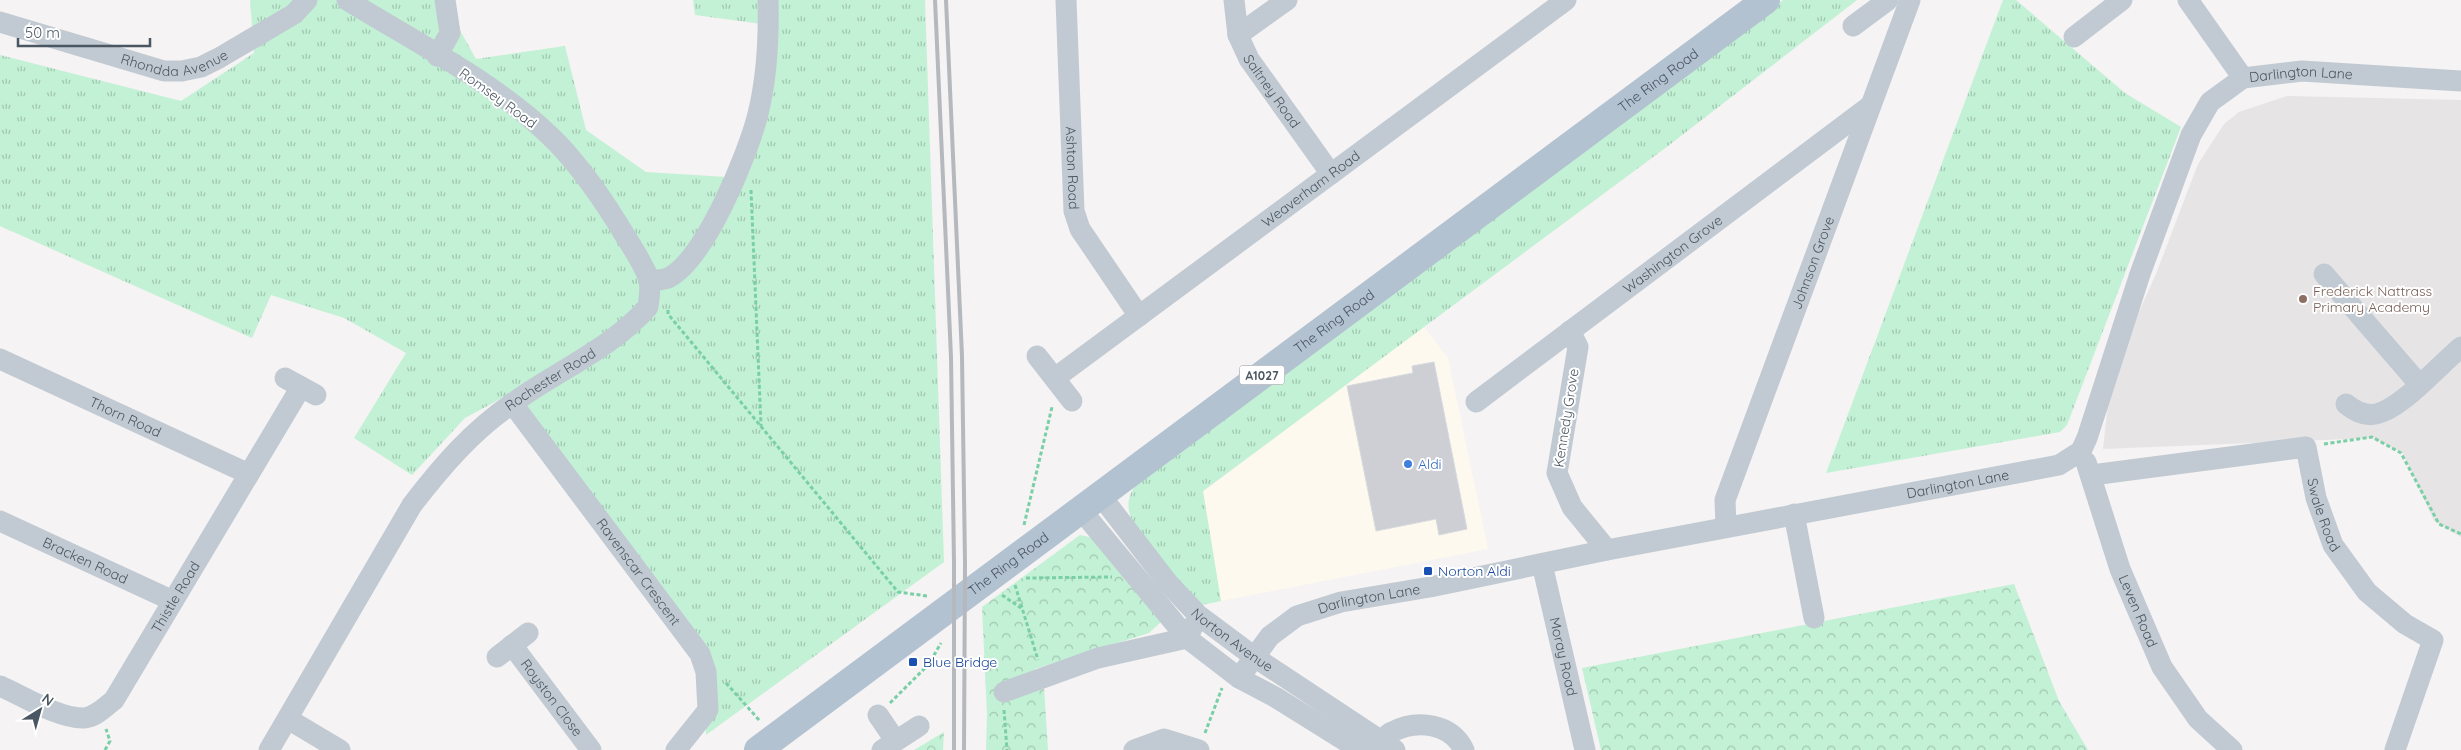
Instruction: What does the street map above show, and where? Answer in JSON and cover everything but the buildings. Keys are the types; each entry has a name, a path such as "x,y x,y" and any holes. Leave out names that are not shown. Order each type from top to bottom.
{"main road":[{"name":"The Ring Road","path":"767,744 1766,0"}],"street":[{"name":"Rhondda Avenue","path":"0,22 164,71 182,72 201,67 219,58 294,14 307,0"},
{"name":"Romsey Road","path":"347,0 516,107 549,135 602,199 632,246 658,280"},
{"path":"437,56 450,33 445,0"},
{"path":"658,280 678,271 691,256 731,189 749,144 758,112 765,67 769,28 768,0"},
{"name":"Ashton Road","path":"1066,0 1074,211 1080,229 1139,316"},
{"name":"Saltney Road","path":"1234,0 1238,35 1250,59 1331,174"},
{"path":"1238,35 1286,0"},
{"name":"Weaverham Road","path":"1056,380 1139,316 1566,0"},
{"path":"1853,26 1888,0"},
{"name":"Johnson Grove","path":"1726,527 1725,500 1910,0"},
{"path":"2074,37 2122,0"},
{"path":"2188,0 2243,78"},
{"name":"Darlington Lane","path":"1234,674 1270,636 1297,616 1341,602 1430,587 1607,550 2059,465 2081,451 2087,438 2140,274 2191,135 2210,102 2243,78 2302,71 2461,81"},
{"name":"Washington Grove","path":"1476,402 1870,106"},
{"path":"2324,274 2419,384"},
{"name":"Rochester Road","path":"269,750 412,505 439,470 466,440 512,403 631,326 648,307 658,280"},
{"name":"Kennedy Grove","path":"1570,332 1578,347 1557,474 1572,507 1607,550"},
{"path":"2346,404 2354,411 2365,414 2382,412 2396,404 2461,347"},
{"path":"1038,356 1072,401"},
{"name":"Thorn Road","path":"0,359 248,474"},
{"name":"Thistle Road","path":"0,686 66,716 86,718 100,712 114,700 171,600 301,387"},
{"name":"Ravenscar Crescent","path":"512,403 700,654 706,672 708,710 676,750"},
{"path":"2092,475 2306,447"},
{"name":"Swale Road","path":"2306,447 2316,498 2333,545 2367,592 2405,624 2433,640 2395,750"},
{"name":"Leven Road","path":"2081,451 2092,475 2120,569 2162,666 2198,719 2232,750"},
{"name":"Norton Avenue","path":"1091,503 1135,577 1187,638 1234,674 1360,750"},
{"name":"Norton Avenue","path":"1091,503 1198,615 1253,656 1385,747"},
{"path":"1794,514 1814,618"},
{"name":"Bracken Road","path":"0,521 171,600"},
{"name":"Moray Road","path":"1542,564 1584,750"},
{"path":"1004,701 1043,678 1098,658 1187,638 1198,615"},
{"name":"Royston Close","path":"512,645 591,750"},
{"path":"878,715 889,745 919,726"},
{"path":"288,719 340,750"},
{"path":"1385,747 1391,732 1419,724 1446,729 1460,742 1464,750"},
{"path":"1134,750 1164,739 1199,750"}],"path":[{"path":"751,183 761,427"},
{"path":"658,280 668,314 898,592"},
{"path":"1023,530 1056,380"},
{"path":"2306,447 2372,437 2401,453 2439,524 2461,534"},
{"path":"1022,578 1135,577"},
{"path":"996,596 1003,595 1022,608 1043,678"},
{"path":"878,715 928,664 945,636"},
{"path":"706,672 714,671 767,744"},
{"path":"1199,750 1234,674"},
{"path":"1004,701 1007,750"}],"shaded area":[{"name":"Frederick Nattrass Primary Academy","path":"2287,96 2461,100 2461,537 2434,521 2403,453 2372,438 2103,449 2108,403 2133,325 2156,274 2198,164 2224,124 2239,112"},
{"path":"1424,327 1448,358 1488,549 1221,601 1203,492"}],"green space":[{"path":"250,0 443,0 476,59 565,46 586,130 646,172 743,178 762,24 695,15 693,0 925,0 944,562 706,735 704,670 504,397 465,418 412,475 354,438 406,353 344,318 271,295 252,338 0,226 0,55 181,101 254,53"},
{"path":"1783,0 1857,0 1668,146 1203,491 1221,601 1202,605 1151,550 1135,526 1130,515 1129,501 1131,493 1138,482"},
{"path":"2003,0 2016,0 2125,93 2181,127 2067,425 2060,432 1826,473"},
{"path":"1080,535 1099,539 1162,621 1149,633 1035,669 1044,687 1048,750 986,750 987,715 982,607"},
{"path":"2014,584 2059,701 2088,750 1601,750 1582,668"},
{"path":"944,732 943,750 914,750"}],"railway":[{"path":"935,0 951,357 954,750"},
{"path":"946,0 962,356 965,563 964,750"}],"place":[{"name":"Frederick Nattrass Primary Academy","path":"2303,299"},
{"name":"Aldi","path":"1408,464"},
{"name":"Norton Aldi","path":"1428,571"},
{"name":"Blue Bridge","path":"913,662"}]}
